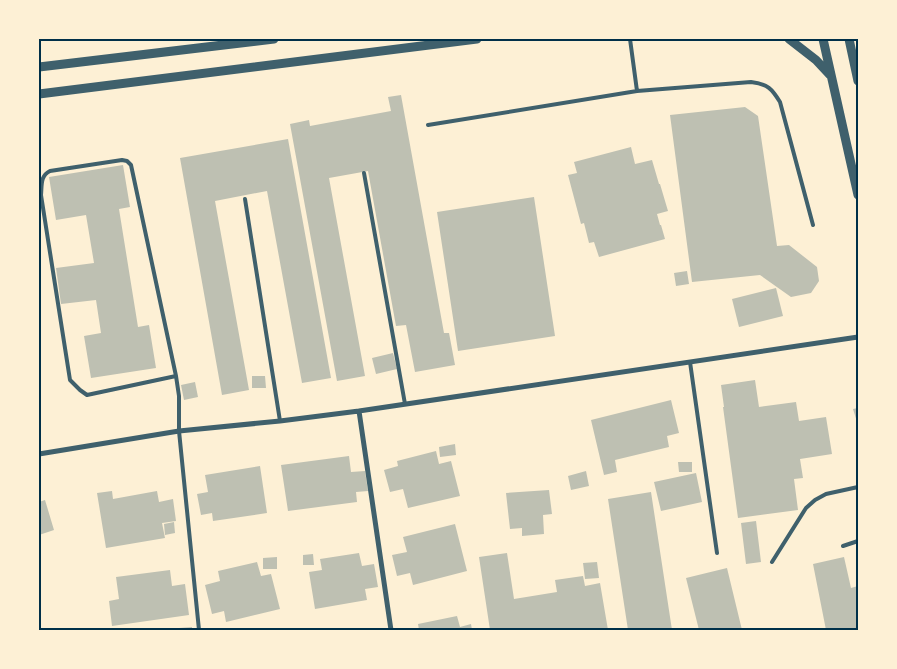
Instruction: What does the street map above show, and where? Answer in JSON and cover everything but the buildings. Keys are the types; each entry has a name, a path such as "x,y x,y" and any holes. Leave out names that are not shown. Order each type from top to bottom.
{"street":[{"path":"39,68 274,39"},
{"path":"39,94 477,39"},
{"path":"789,39 816,60 831,75"},
{"path":"823,39 858,195"},
{"path":"848,39 858,81"},
{"path":"39,454 179,431 359,411 858,337"},
{"path":"359,411 391,630"}],"lane":[{"path":"630,39 636,91"},
{"path":"428,125 636,91 751,82 762,84 772,91 780,102 813,225"},
{"path":"176,376 87,395 70,380 41,195 44,174 50,171 122,160 127,161 131,165 176,376 179,396 179,431 199,630"},
{"path":"364,174 405,404"},
{"path":"246,199 280,421"},
{"path":"690,362 716,553"},
{"path":"772,562 806,508 815,500 826,494 858,487"},
{"path":"842,546 858,541"}]}
